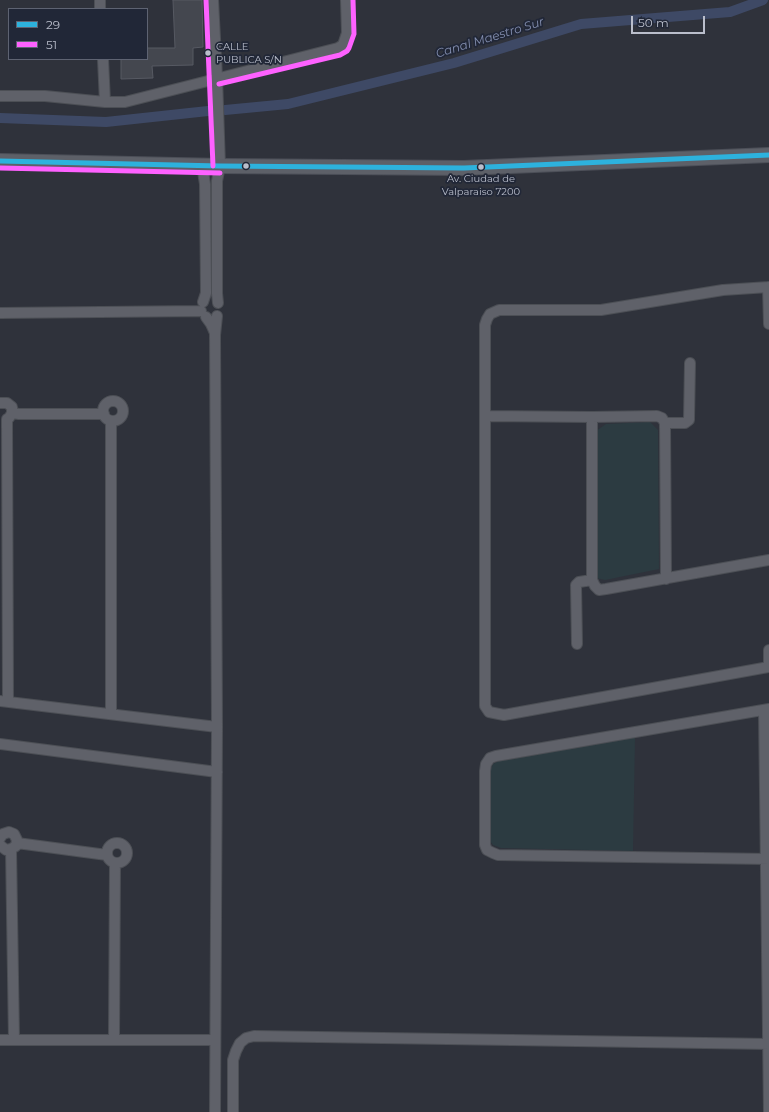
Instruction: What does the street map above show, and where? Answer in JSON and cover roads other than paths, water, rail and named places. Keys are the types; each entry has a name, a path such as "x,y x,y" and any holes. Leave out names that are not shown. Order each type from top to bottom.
{"main road":[{"path":"0,161 202,166 464,168 769,155"}],"street":[{"path":"213,0 220,166 217,181 217,293 220,310 217,316 215,335 217,727 215,1112"},
{"path":"0,96 45,96 105,102 125,102 217,77 338,48 343,45 347,34 346,0"},
{"path":"103,60 105,102"},
{"path":"202,166 205,191 206,293 203,310 215,335"},
{"path":"769,324 769,287 723,290 601,310 499,310 490,314 485,326 485,706 489,712 504,715 769,667 769,650"},
{"path":"203,310 209,299 218,303"},
{"path":"0,313 203,310 211,318 217,316"},
{"path":"665,423 685,423 689,420 690,363"},
{"path":"0,403 4,402 12,406 6,417 4,702 217,727"},
{"path":"6,417 19,414 107,417 111,714"},
{"path":"486,416 657,416 662,418 665,423 666,579"},
{"path":"592,417 592,580 599,590 769,560"},
{"path":"577,644 576,585 579,582 592,580"},
{"path":"768,859 498,855 487,850 485,845 486,764 490,758 496,756 767,710 768,859 769,1044 769,1112"},
{"path":"0,744 217,772"},
{"path":"0,838 6,832 12,833 16,837 14,846 14,1040"},
{"path":"0,844 6,850 14,846 111,859 114,1040"},
{"path":"233,1112 234,1055 240,1043 246,1038 254,1036 769,1044"},
{"path":"0,1040 215,1040"}],"waterway":[{"name":"Canal Maestro Sur","path":"225,110 288,104 454,63 581,24 730,12 763,0"},
{"name":"Canal Maestro Sur","path":"0,118 106,122 208,111"}],"place":[{"name":"CALLE PUBLICA S/N","path":"208,53"},
{"name":"Av. Ciudad de Valparaiso 7200","path":"481,167"}]}
